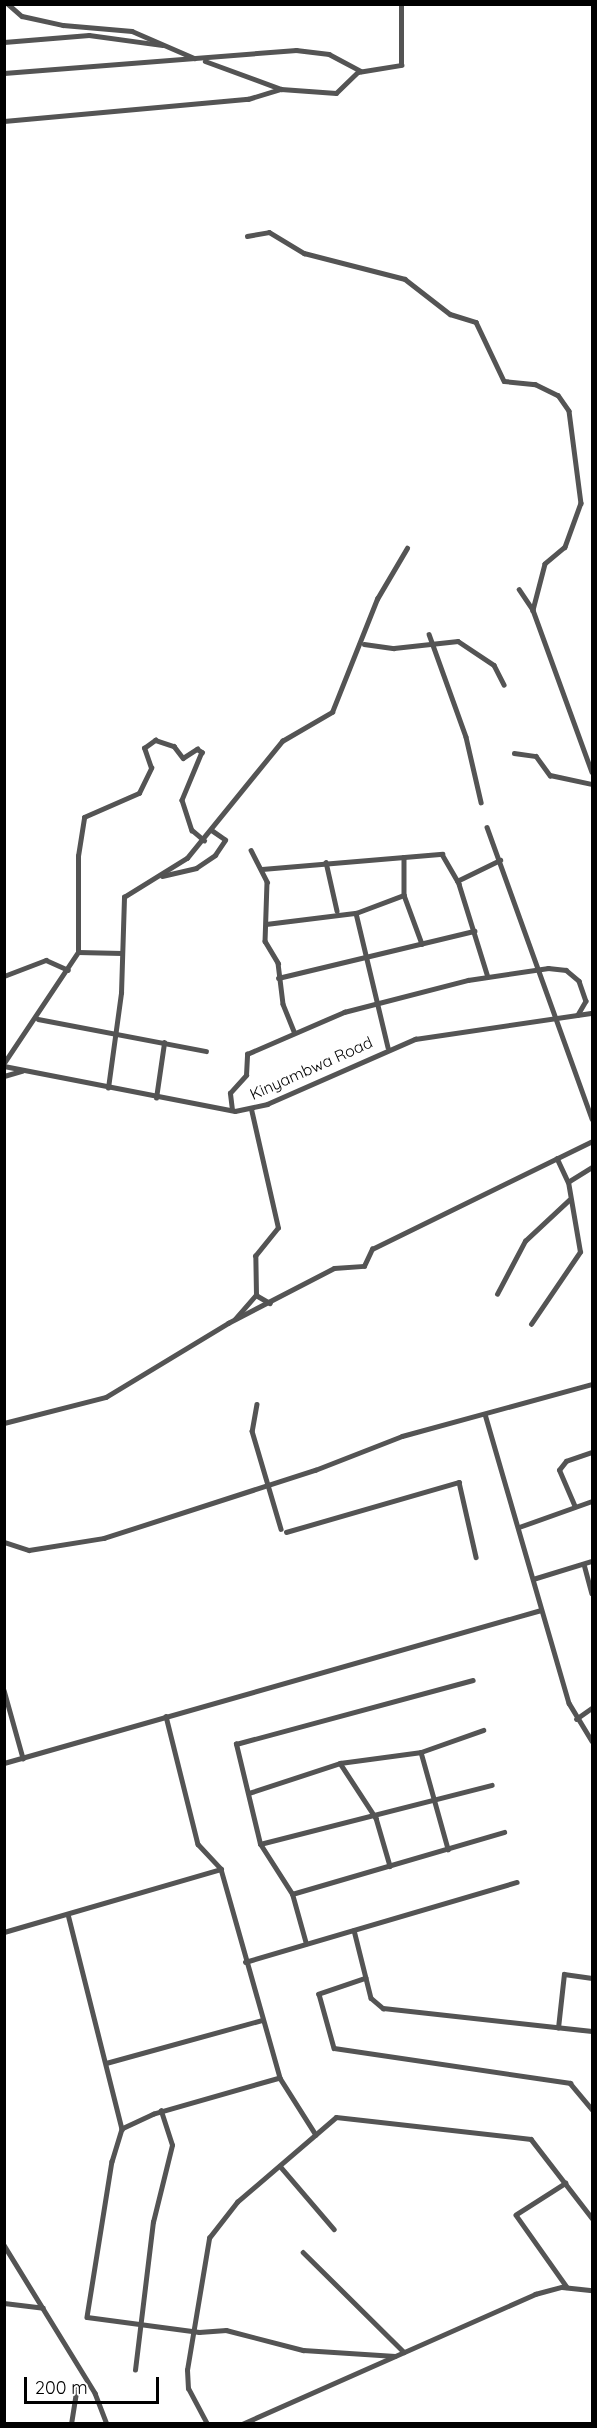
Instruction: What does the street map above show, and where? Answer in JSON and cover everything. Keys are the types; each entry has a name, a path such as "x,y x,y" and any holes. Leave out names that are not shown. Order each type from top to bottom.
{"street":[{"path":"8,4 22,16 132,31 165,46 281,89 329,95 362,71 400,65 401,4"},
{"path":"4,42 89,35 165,46"},
{"path":"4,73 310,51 362,71"},
{"path":"4,121 248,99 281,89"},
{"path":"247,236 269,232 304,253 405,279 450,314 476,322 504,381 535,384 558,395 573,420 573,467 583,488 565,547 545,564 533,610"},
{"path":"108,1088 117,1035 124,897 159,876 204,840 282,741 332,712 376,599 407,548"},
{"path":"519,589 533,610 592,772"},
{"path":"429,634 434,641 466,737 481,802"},
{"path":"364,644 394,648 434,641 458,641 494,665 504,685"},
{"path":"4,1065 38,1019 78,952 81,825 89,813 139,793 151,768 144,748 155,740 174,746 183,758 202,752 182,800 192,830 204,840"},
{"path":"514,753 536,756 550,775 592,784"},
{"path":"487,827 558,1018 592,1119"},
{"path":"159,876 196,868 215,855 225,840 212,831"},
{"path":"251,850 262,869 265,941 278,963 278,978 294,1030"},
{"path":"262,869 442,854 457,881 489,977"},
{"path":"404,857 404,895 422,944"},
{"path":"457,881 500,860"},
{"path":"326,862 337,911"},
{"path":"266,924 356,913 404,895"},
{"path":"356,913 363,958 388,1047"},
{"path":"278,978 474,931"},
{"path":"78,952 122,953"},
{"path":"4,976 46,960 68,970"},
{"path":"232,1110 230,1094 246,1075 247,1054 294,1030 375,1005 489,977 539,968 574,974 586,1000 578,1015"},
{"name":"Kinyambwa Road","path":"4,1065 22,1071 156,1098 232,1110 251,1109 388,1047 592,1013"},
{"path":"38,1019 206,1051"},
{"path":"156,1098 164,1043"},
{"path":"5,1075 22,1071"},
{"path":"232,1322 256,1295 255,1256 278,1228 251,1109"},
{"path":"4,1423 106,1396 232,1322 334,1268 364,1266 372,1248 592,1140"},
{"path":"531,1324 580,1252 569,1200 568,1182 557,1158"},
{"path":"568,1182 592,1167"},
{"path":"497,1294 525,1241 569,1200"},
{"path":"256,1295 270,1303"},
{"path":"4,1542 29,1550 91,1541 485,1414 592,1384"},
{"path":"257,1404 252,1431 283,1531 459,1482 476,1557"},
{"path":"485,1414 541,1610 576,1719 592,1741"},
{"path":"574,1507 559,1470 566,1461 592,1452"},
{"path":"519,1527 592,1502"},
{"path":"533,1579 592,1561"},
{"path":"584,1564 592,1593"},
{"path":"4,1763 541,1610"},
{"path":"306,1944 292,1894 260,1844 236,1744 473,1680"},
{"path":"4,1690 23,1758"},
{"path":"576,1719 592,1708"},
{"path":"166,1716 198,1844 221,1869 245,1962 280,2078 316,2135"},
{"path":"249,1793 340,1763 421,1752 483,1730"},
{"path":"421,1752 448,1849"},
{"path":"340,1763 376,1818 390,1866"},
{"path":"260,1844 376,1818 492,1785"},
{"path":"292,1894 504,1832"},
{"path":"4,1932 221,1869"},
{"path":"245,1962 516,1882"},
{"path":"68,1914 122,2129 112,2161 87,2317 194,2330 226,2330 303,2350 395,2356"},
{"path":"354,1930 371,1998 382,2008 592,2031"},
{"path":"558,2028 564,1974 592,1978"},
{"path":"366,1978 319,1994 334,2048 570,2083 581,2089 592,2109"},
{"path":"106,2063 262,2020"},
{"path":"122,2129 161,2111 280,2078"},
{"path":"135,2370 153,2222 171,2145 161,2111"},
{"path":"207,2424 187,2383 194,2330 215,2227 316,2135 344,2116 521,2137 540,2146 592,2218"},
{"path":"280,2166 334,2229"},
{"path":"566,2183 516,2215 567,2288"},
{"path":"4,2245 103,2406 106,2424"},
{"path":"303,2252 404,2352"},
{"path":"242,2424 535,2294 567,2288 592,2290"},
{"path":"4,2302 44,2308"},
{"path":"71,2424 77,2386"}]}
